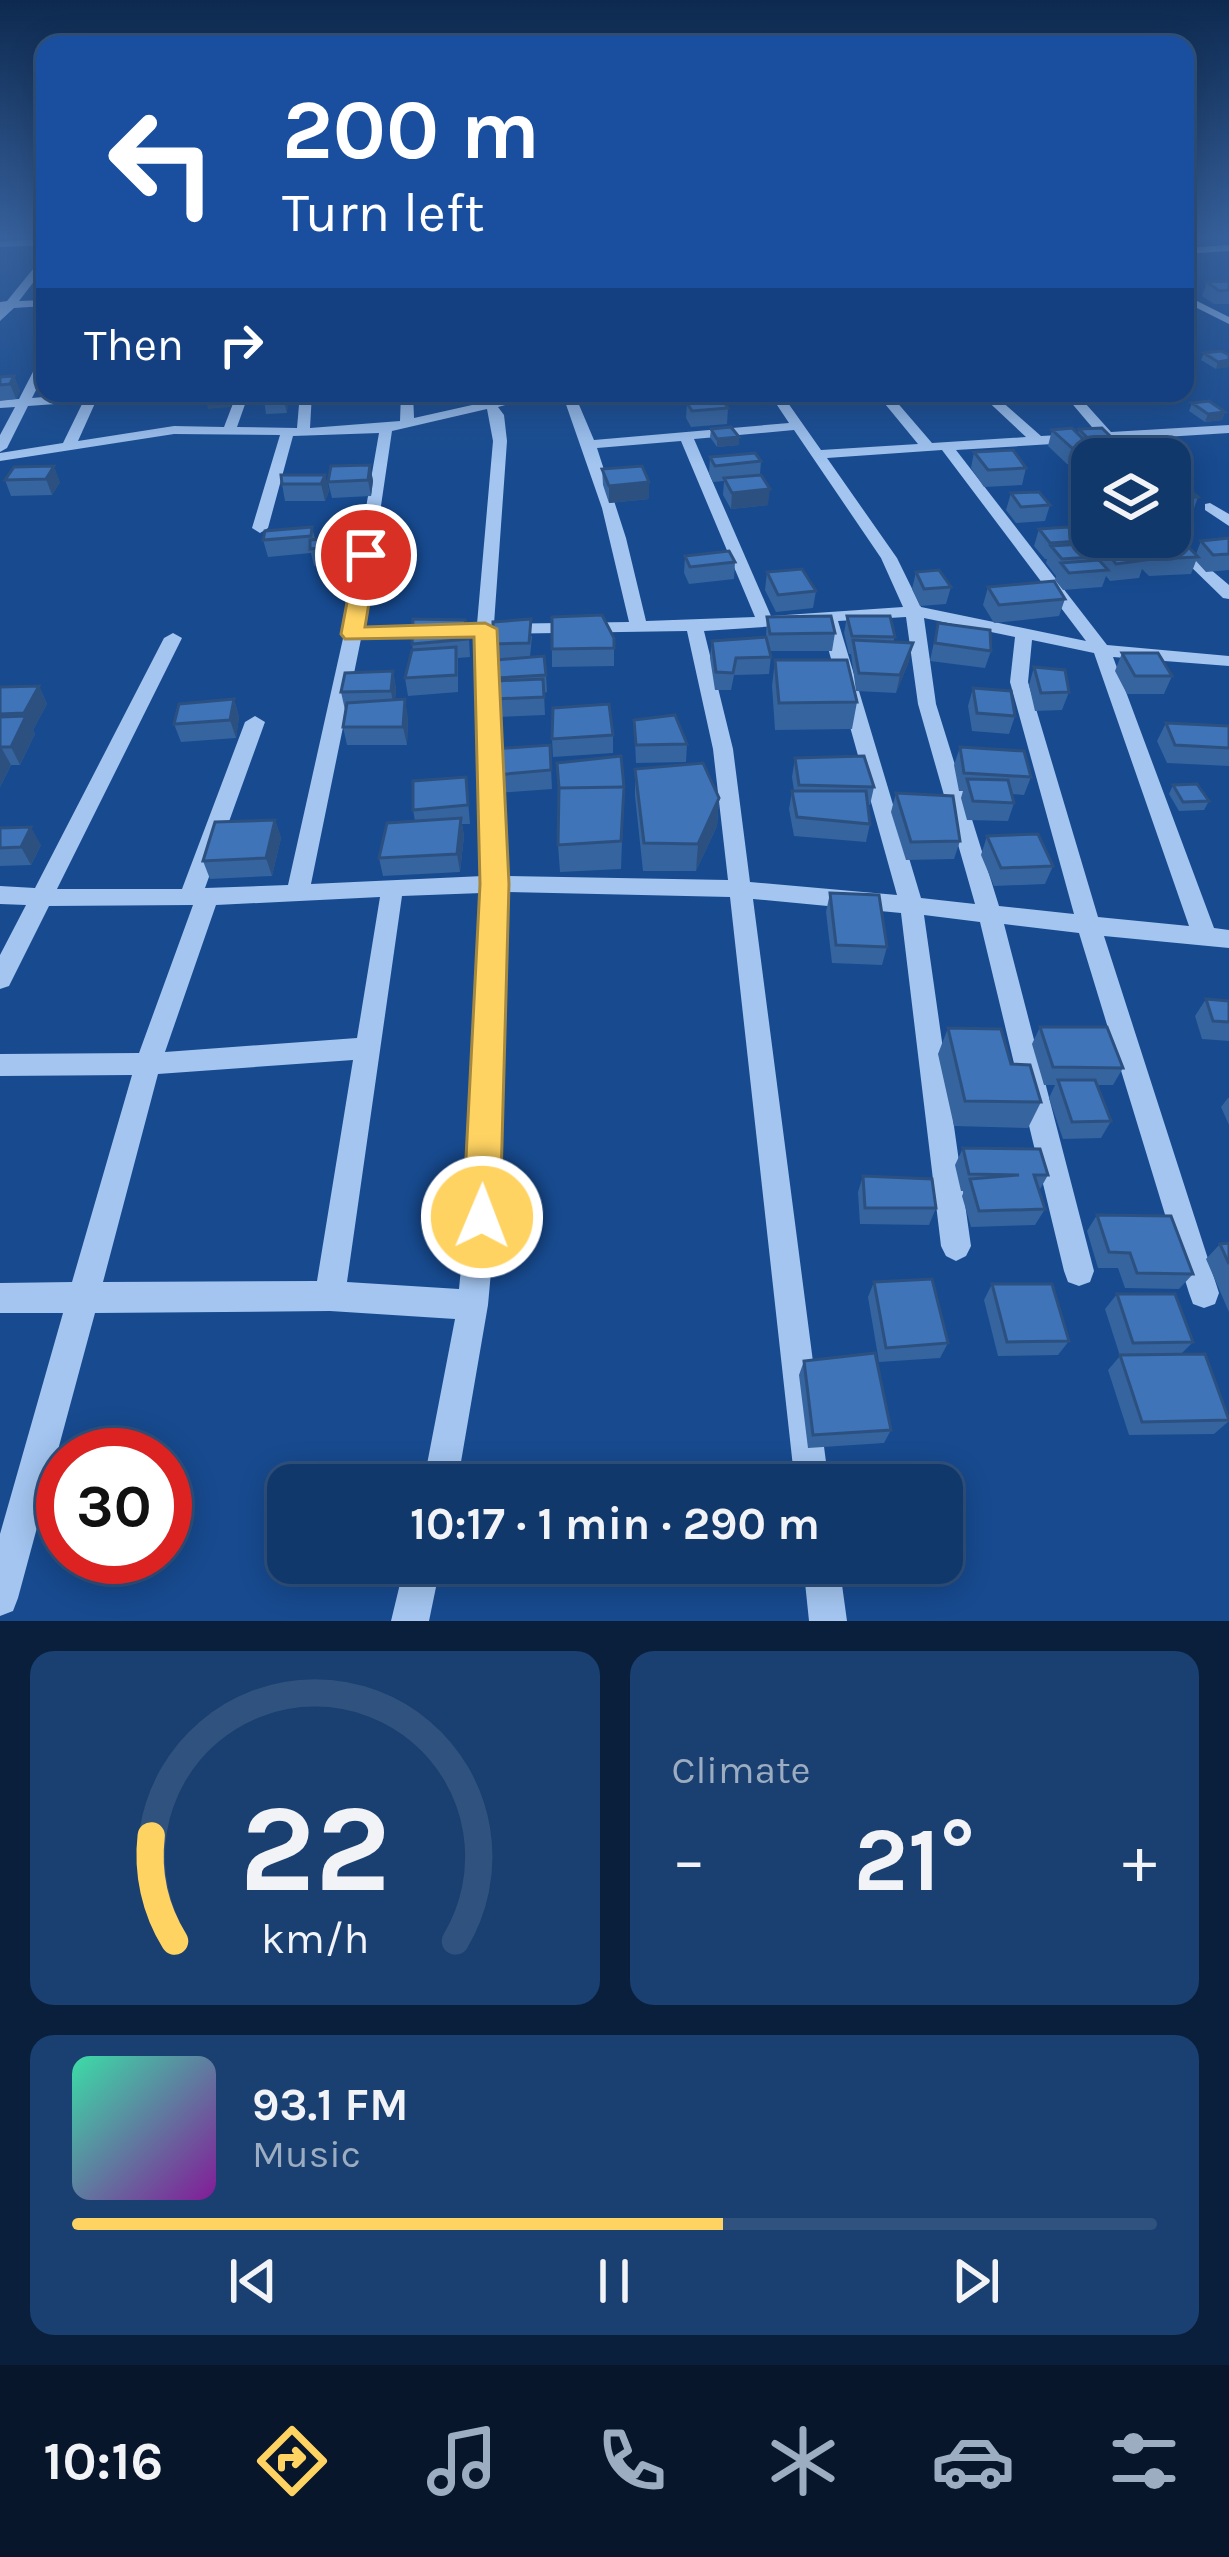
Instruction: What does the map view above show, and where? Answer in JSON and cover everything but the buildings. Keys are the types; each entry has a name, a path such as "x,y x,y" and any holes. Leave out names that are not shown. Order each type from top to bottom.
{"street":[{"path":"36,378 0,452 34,452 150,432 386,428 495,402"},
{"path":"0,404 36,402"},
{"path":"69,445 90,402"},
{"path":"150,432 162,402"},
{"path":"230,428 240,402"},
{"path":"260,528 303,402"},
{"path":"407,402 407,425"},
{"path":"444,1464 482,1217 494,884 485,629 499,402"},
{"path":"571,402 628,571 639,627"},
{"path":"780,402 889,558 914,611 927,704 989,912 1079,1271"},
{"path":"0,896 199,896 494,884 741,891 911,903 1217,938 1102,650 937,447 891,402"},
{"path":"996,402 1038,441"},
{"path":"1077,402 1107,436"},
{"path":"588,445 795,426"},
{"path":"298,892 353,634 386,428"},
{"path":"816,454 1226,432"},
{"path":"686,437 766,622"},
{"path":"23,466 34,452"},
{"path":"1210,507 1229,521"},
{"path":"1191,557 1229,594"},
{"path":"353,634 694,626 914,611 1102,650 1229,661"},
{"path":"827,618 911,903 956,1246"},
{"path":"694,626 723,749 809,1464"},
{"path":"1024,635 1019,682 1087,924 1204,1293"},
{"path":"0,979 173,638"},
{"path":"0,1598 148,1064 255,722"},
{"path":"330,1296 392,890"},
{"path":"0,1065 148,1064 368,1048"},
{"path":"0,1298 330,1296 472,1305"},
{"path":"410,1621 418,1584"},
{"path":"824,1584 828,1621"}],"route":[{"path":"366,555 353,634 485,629 494,926 484,1075 482,1217"}]}
